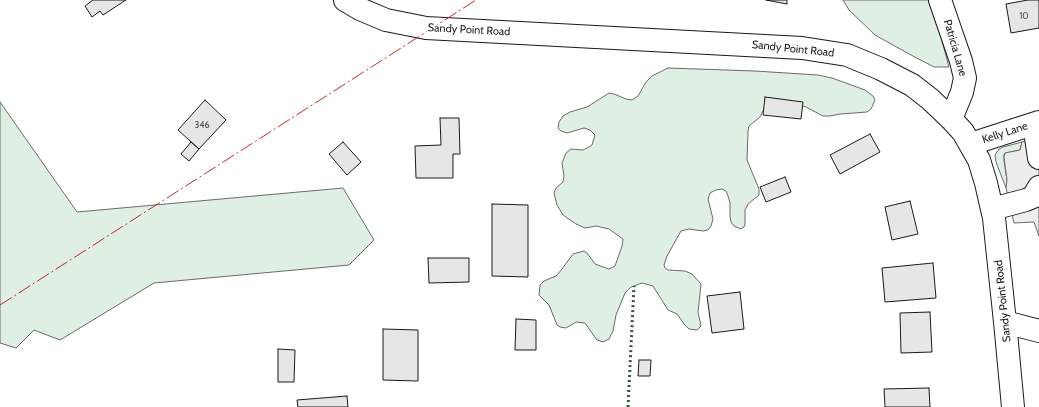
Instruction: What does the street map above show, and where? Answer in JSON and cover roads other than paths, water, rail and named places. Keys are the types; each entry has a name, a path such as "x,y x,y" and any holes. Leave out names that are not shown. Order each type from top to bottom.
{"street":[{"name":"Sandy Point Road","path":"345,0 360,9 386,20 426,28 796,48 847,56 881,69 912,85 930,98 951,118 963,132 979,160 992,209 1013,407"},
{"name":"Patricia Lane","path":"940,0 961,61 965,78 962,92 951,118"},
{"name":"Kelly Lane","path":"971,144 1037,123"},
{"path":"1037,123 1039,158"},
{"path":"992,209 1033,197 1039,187"},
{"path":"1005,322 1039,331"}]}
